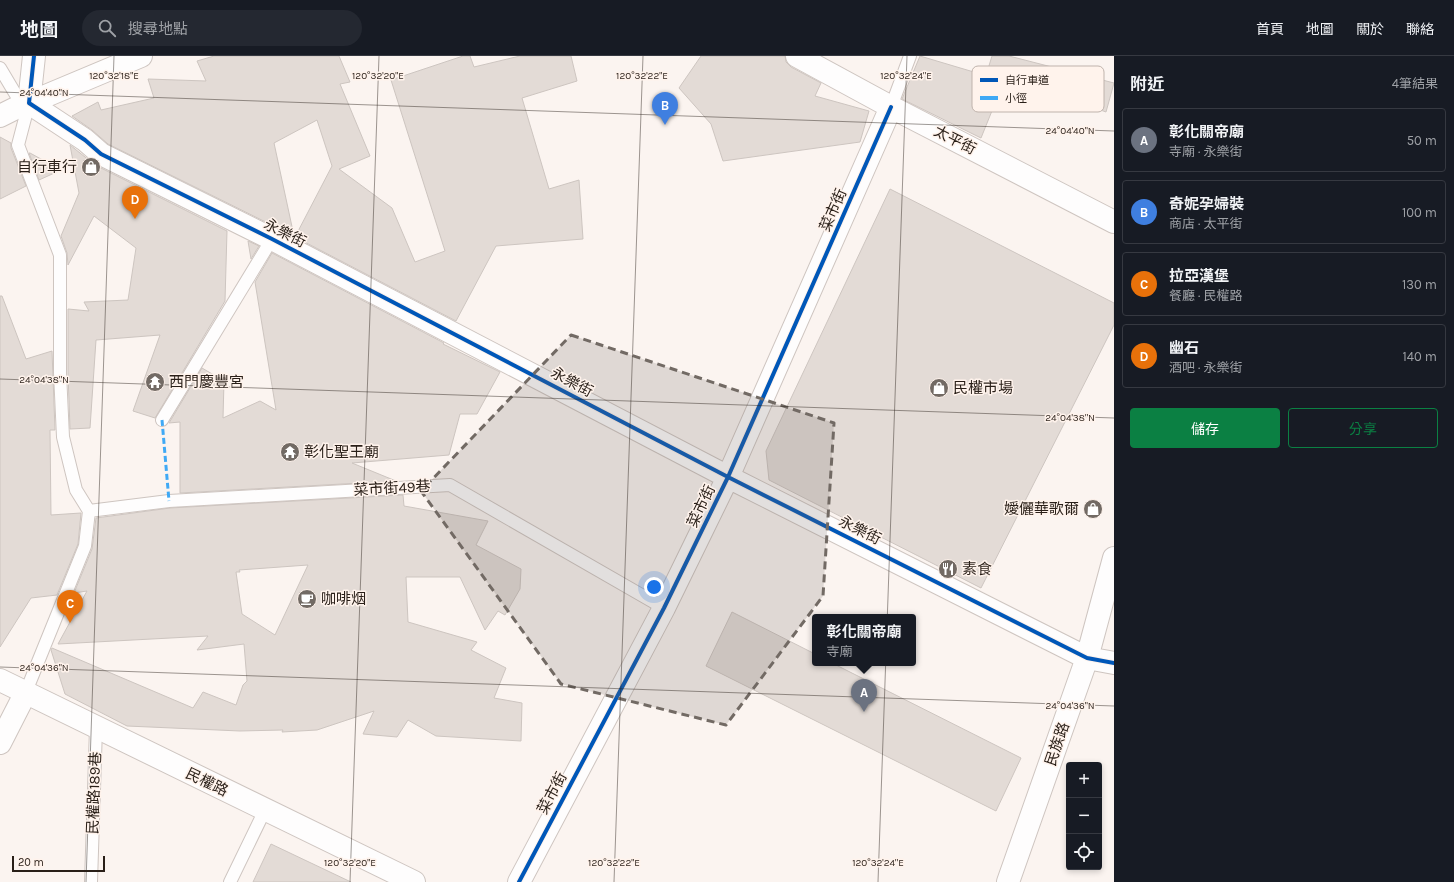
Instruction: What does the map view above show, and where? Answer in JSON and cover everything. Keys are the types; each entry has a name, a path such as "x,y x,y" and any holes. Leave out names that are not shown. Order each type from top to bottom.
{"street":[{"path":"25,104 34,56"},
{"path":"0,116 25,104 141,56"},
{"name":"太平街","path":"797,56 891,107 1114,222"},
{"name":"永樂街","path":"25,104 85,140 101,154 272,239 728,477 1087,658 1114,663"},
{"name":"菜市街","path":"519,882 664,608 728,477 891,107"},
{"name":"民族路","path":"1008,882 1087,658 1114,558"},
{"name":"民權路","path":"0,680 25,694 414,882"},
{"path":"0,743 25,694"}],"lane":[{"path":"891,107 910,56"},
{"path":"0,68 25,104 18,144 60,255 60,373 64,437 76,490 89,511 85,546 25,694"},
{"path":"162,420 272,239"},
{"name":"菜市街49巷","path":"89,511 169,501 450,485 664,608"},
{"name":"民權路189巷","path":"91,882 96,728"},
{"path":"230,882 265,810"}],"highlighted area":[{"path":"571,335 834,423 823,596 726,725 561,684 421,491"}],"building":[{"path":"214,56 339,56 350,82 340,84 370,156 339,169 392,208 415,262 445,251 391,80 463,56 470,56 474,67 520,56 571,56 577,81 522,98 549,189 579,180 583,239 496,246 456,321 295,237 332,166 317,120 274,143 294,236 108,144 92,130 72,116 98,102 101,110 154,98 148,79 206,81 197,61"},
{"path":"701,56 785,56 786,62 791,67 821,83 815,96 869,111 860,142 723,161 711,124 679,88"},
{"path":"920,56 972,71 972,112 991,112 981,138 902,99"},
{"path":"992,56 1009,56 1048,66 989,66"},
{"path":"1104,80 1114,83 1106,112 1104,111"},
{"path":"0,137 11,143 11,148 26,186 0,199"},
{"path":"70,145 95,165 227,231 225,301 155,418 133,411 160,335 96,340 90,428 70,429 68,309 89,311 84,302 128,300 136,248 94,216 68,265 67,253 61,236 79,193"},
{"path":"30,153 61,170 39,180"},
{"name":"民權市場","path":"890,189 1114,303 1114,325 981,588 769,480 766,451"},
{"path":"248,241 259,246 251,259"},
{"path":"272,253 444,343 443,344 500,372 477,414 460,414 449,455 352,463 396,481 180,493 180,422 169,423 202,368 224,381 223,418 260,401 276,410 255,282"},
{"path":"0,296 2,296 26,359 52,351 55,430 50,430 51,515 81,513 78,544 57,595 31,598 0,647"},
{"path":"403,495 404,506 488,521 476,545 521,569 520,589 505,615 498,611 485,630 460,577 406,577 408,622 477,642 471,650 506,668 494,698 522,703 521,741 436,736 408,720 397,737 363,734 374,711 317,730 282,732 283,730 240,731 127,726 65,694 51,650 52,648 193,708 203,692 236,705 243,685 247,681 244,644 197,650 208,636 58,644 87,591 74,593 92,549 96,518 170,508","holes":["308,565 275,635 242,614 236,572 240,572 239,570"]},
{"path":"732,612 812,652 812,666 838,666 1021,758 996,811 706,666"},
{"path":"271,844 351,882 253,882"}],"marked path":[{"path":"162,420 169,501"}],"cycle path":[{"path":"34,56 29,103 85,140 101,154 272,239 728,477 1087,658 1114,663"},
{"path":"519,882 664,608 728,477 891,107"}],"place":[{"name":"奇妮孕婦裝","path":"665,125"},
{"name":"自行車行","path":"91,167"},
{"name":"幽石","path":"135,219"},
{"name":"西門慶豐宮","path":"155,382"},
{"name":"民權市場","path":"939,388"},
{"name":"彰化聖王廟","path":"290,452"},
{"name":"嬡儷華歌爾","path":"1093,509"},
{"name":"素食","path":"948,569"},
{"name":"咖啡烟","path":"307,599"},
{"name":"拉亞漢堡","path":"70,623"},
{"name":"彰化關帝廟","path":"864,712"}]}
